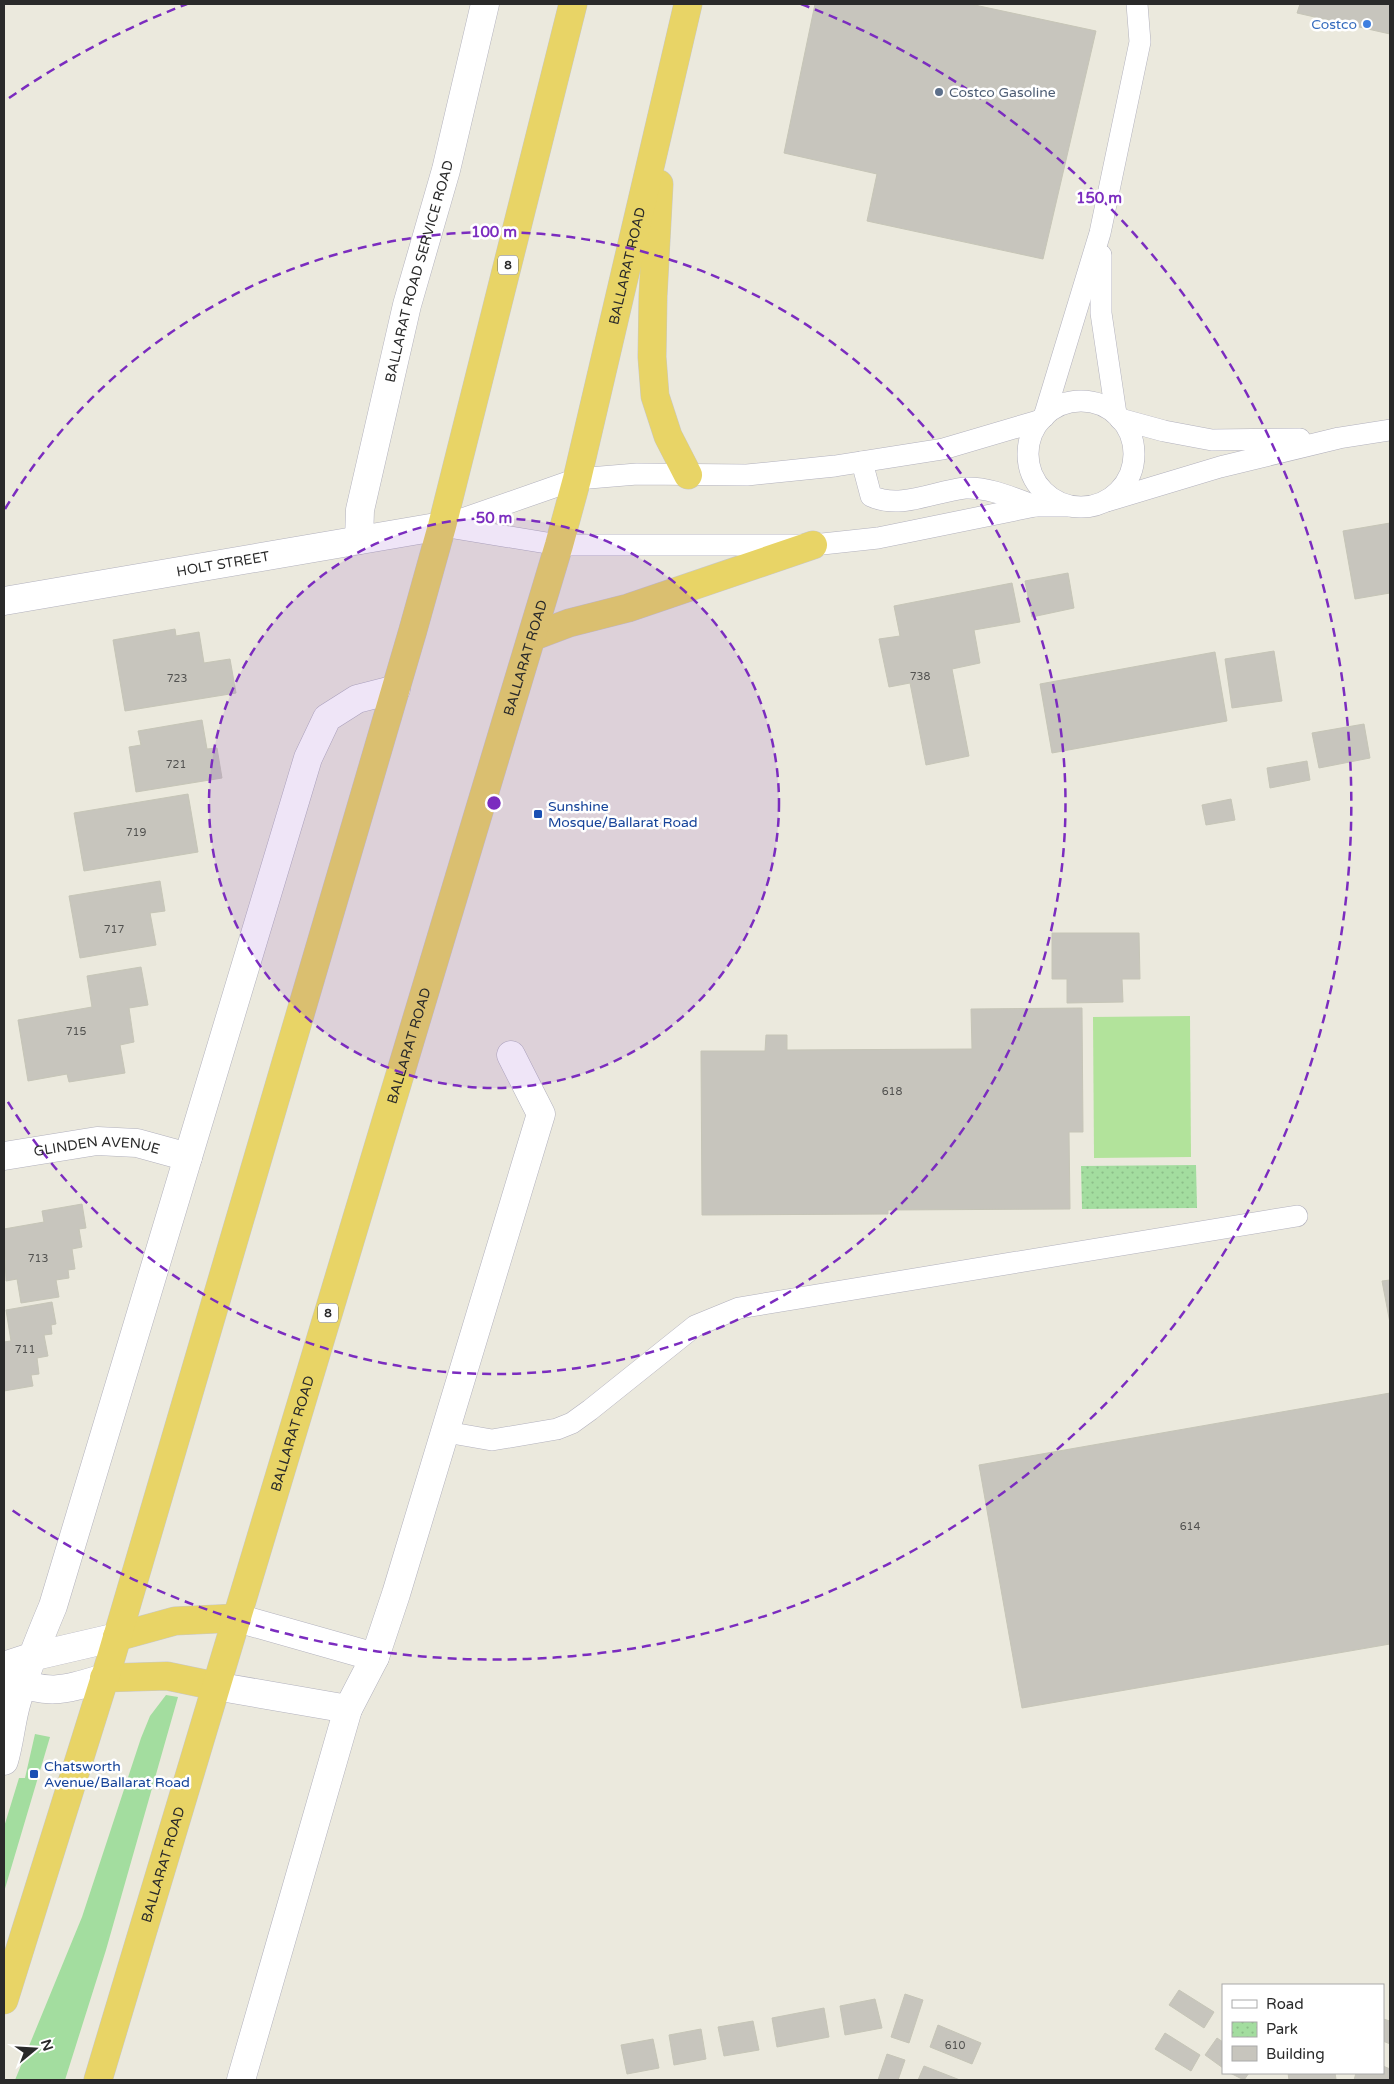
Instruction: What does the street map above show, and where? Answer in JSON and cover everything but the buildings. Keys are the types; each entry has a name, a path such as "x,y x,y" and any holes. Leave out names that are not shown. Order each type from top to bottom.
{"highway":[{"name":"8","path":"4,2000 117,1637 396,689 442,526 573,4"},
{"name":"BALLARAT ROAD","path":"98,2080 559,545 577,479 688,4"},
{"path":"662,115 652,356 655,396 668,436 688,476"},
{"path":"532,637 569,623 628,608 813,545"},
{"path":"117,1637 175,1621 237,1618"},
{"path":"104,1678 167,1676 215,1686"}],"street":[{"name":"BALLARAT ROAD SERVICE ROAD","path":"359,540 360,510 407,305 446,170 485,4"},
{"name":"HOLT STREET","path":"4,601 442,526"},
{"path":"4,1762 10,1676 31,1657 53,1606 308,758 327,718 357,699 396,689"},
{"path":"241,2080 348,1709 376,1657 446,1432 541,1114 512,1055"},
{"name":"GLINDEN AVENUE","path":"4,1156 97,1142 137,1143 188,1157"},
{"path":"237,1618 376,1657"},
{"path":"31,1657 117,1637"},
{"path":"10,1676 41,1690 65,1690 104,1678"},
{"path":"215,1686 348,1709"}],"lane":[{"path":"1068,506 1052,499 1040,487 1031,472 1028,454 1031,437 1041,419 1100,233 1140,42 1137,4"},
{"path":"1100,233 1101,313 1118,416 1127,427 1133,444 1134,461 1128,478 1118,492 1103,502"},
{"path":"442,526 577,479 637,474 688,476 747,475 862,462 944,449 1041,419 1051,409 1067,402 1084,401 1101,405 1118,416 1164,431 1212,440 1339,438"},
{"path":"442,526 559,545 813,545 878,538 1035,506 1086,507 1220,467 1339,438 1390,430"},
{"path":"862,462 871,496 882,501 898,501 966,488 1001,493 1035,506"},
{"path":"446,1432 492,1440 557,1429 572,1423 695,1326 740,1308 1297,1216"}],"green space":[{"path":"1190,1016 1191,1157 1094,1158 1093,1017"},
{"path":"1196,1165 1197,1208 1082,1209 1081,1166"},
{"path":"166,1695 178,1697 106,1950 65,2080 15,2080 82,1917 141,1738 150,1716"},
{"path":"35,1734 50,1737 4,1892 4,1827 19,1778 25,1778"}],"place":[{"name":"Costco","path":"1367,24"},
{"name":"Costco Gasoline","path":"939,92"},
{"name":"Sunshine Mosque/Ballarat Road","path":"538,814"},
{"name":"Chatsworth Avenue/Ballarat Road","path":"34,1774"}]}
